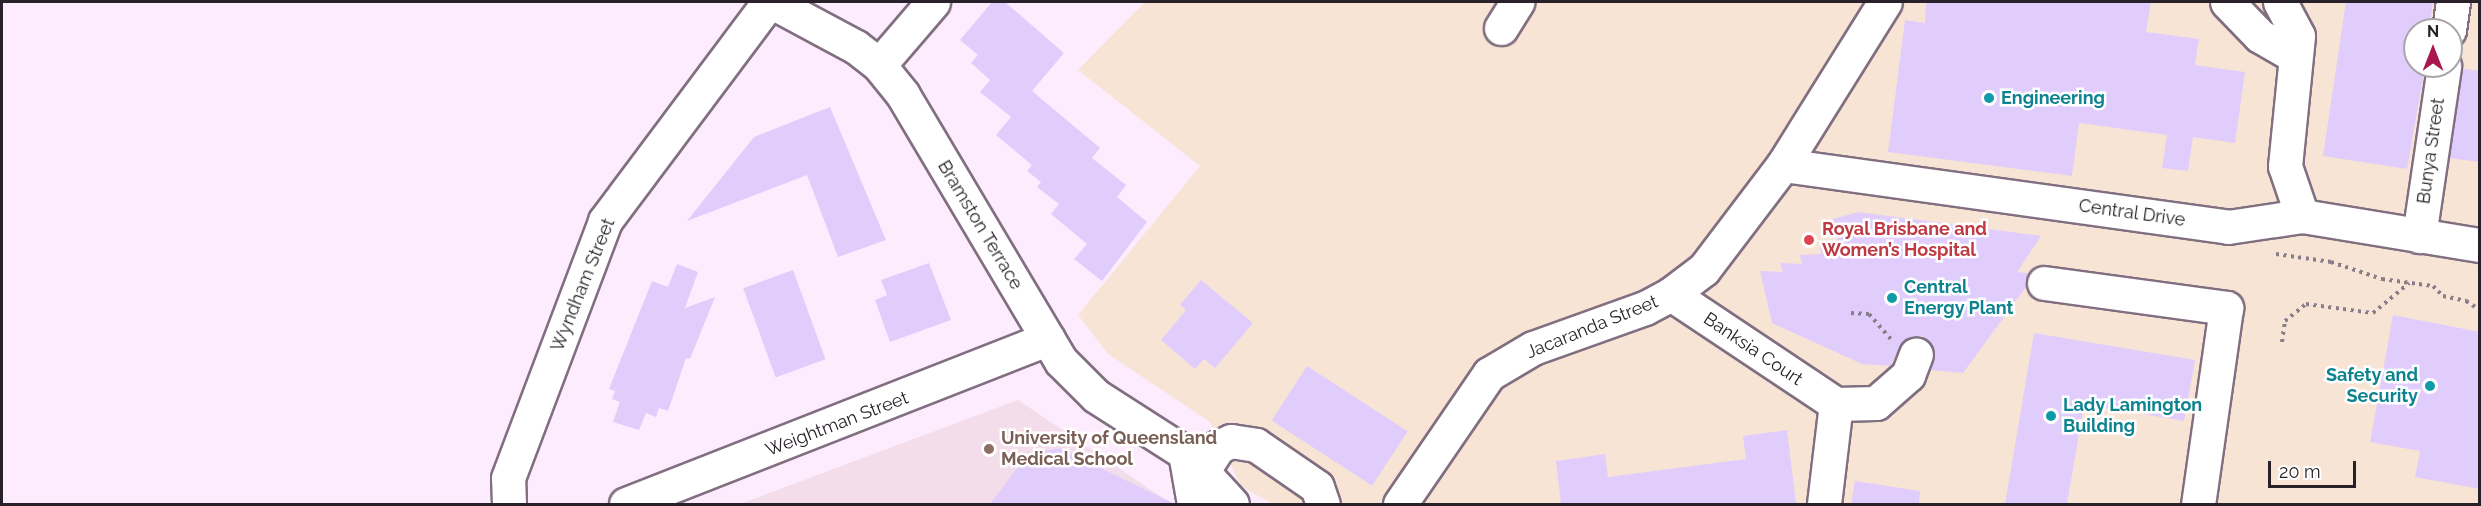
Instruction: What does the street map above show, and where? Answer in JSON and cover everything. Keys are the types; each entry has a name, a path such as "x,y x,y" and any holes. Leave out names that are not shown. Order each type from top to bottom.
{"street":[{"name":"Bramston Terrace","path":"770,2 856,47 879,65 903,95 1061,361 1096,396 1194,463 1232,504"},
{"name":"Wyndham Street","path":"509,504 508,478 605,221 770,2"},
{"path":"879,65 933,2"},
{"name":"Jacaranda Street","path":"1401,504 1490,374 1533,348 1645,308 1671,294 1704,269 1783,165 1885,2"},
{"path":"2227,2 2260,36 2293,55"},
{"path":"2280,2 2298,36 2293,55 2285,166 2302,216"},
{"path":"2451,18 2453,2"},
{"name":"Bunya Street","path":"2419,236 2442,78"},
{"name":"Central Drive","path":"1783,165 2228,227 2302,216 2480,245"},
{"path":"2044,283 2226,308 2198,504"},
{"name":"Banksia Court","path":"1671,294 1836,404"},
{"name":"Weightman Street","path":"626,504 1048,339"},
{"path":"1824,504 1836,404 1876,403 1908,375 1907,351"},
{"path":"1194,504 1194,463 1231,441 1256,445 1317,488 1323,504"}],"path":[{"path":"2282,342 2284,321 2307,304 2373,313 2409,283"},
{"path":"1851,313 1869,314 1907,351"}],"shaded area":[{"name":"Royal Brisbane and Women’s Hospital","path":"1145,2 2479,2 2479,504 1273,504 1241,486 1210,422 1108,354 1078,315 1200,166 1078,70"},
{"name":"University of Queensland Medical School","path":"1018,400 1163,498 1163,504 740,504"}],"building":[{"path":"992,2 1005,2 1064,53 1032,91 1100,148 1092,158 1126,185 1117,197 1147,222 1102,281 1074,259 1087,244 1051,214 1059,204 1037,187 1041,182 1027,171 1032,165 996,135 1011,117 980,92 990,80 971,63 978,55 960,40"},
{"path":"1926,2 2151,2 2146,32 2199,39 2195,65 2245,72 2235,143 2193,137 2188,171 2162,168 2167,135 2079,123 2072,176 1888,152 1905,20 1925,23"},
{"path":"2346,2 2433,2 2431,18 2403,18 2403,78 2423,78 2407,169 2323,156"},
{"path":"2463,69 2480,71 2480,162 2449,158"},
{"path":"830,107 886,240 838,257 807,175 687,221 754,137"},
{"name":"Central Energy Plant","path":"1858,212 2041,236 2017,272 2028,273 2026,287 1963,373 1930,370 1934,350 1922,336 1904,340 1890,366 1862,364 1772,323 1760,271 1783,272 1780,263 1802,264 1800,255 1821,254 1820,243 1839,249 1833,219"},
{"path":"929,263 951,320 890,342 875,300 887,295 881,280"},
{"path":"677,264 698,272 685,308 715,297 690,359 686,358 668,411 659,408 656,417 646,413 639,430 613,422 620,402 612,399 615,391 609,389 652,281 668,287"},
{"path":"793,270 825,359 776,377 743,288"},
{"path":"1201,280 1253,323 1215,368 1204,359 1195,369 1161,340 1186,310 1180,305"},
{"name":"Safety and Security","path":"2393,315 2480,332 2480,489 2415,477 2420,451 2370,442"},
{"name":"Lady Lamington Building","path":"2034,333 2195,360 2184,421 2084,404 2067,504 2005,504"},
{"path":"1307,366 1408,431 1372,486 1272,421"},
{"path":"1787,430 1796,504 1561,504 1556,461 1605,454 1608,477 1746,459 1743,436"},
{"path":"1059,448 1175,504 990,504 1027,455"},
{"path":"1855,481 1920,491 1919,504 1851,504"}],"place":[{"name":"Engineering","path":"1989,98"},
{"name":"Royal Brisbane and Women’s Hospital","path":"1809,240"},
{"name":"Central Energy Plant","path":"1892,298"},
{"name":"Safety and Security","path":"2430,386"},
{"name":"Lady Lamington Building","path":"2051,416"},
{"name":"University of Queensland Medical School","path":"989,449"}]}
